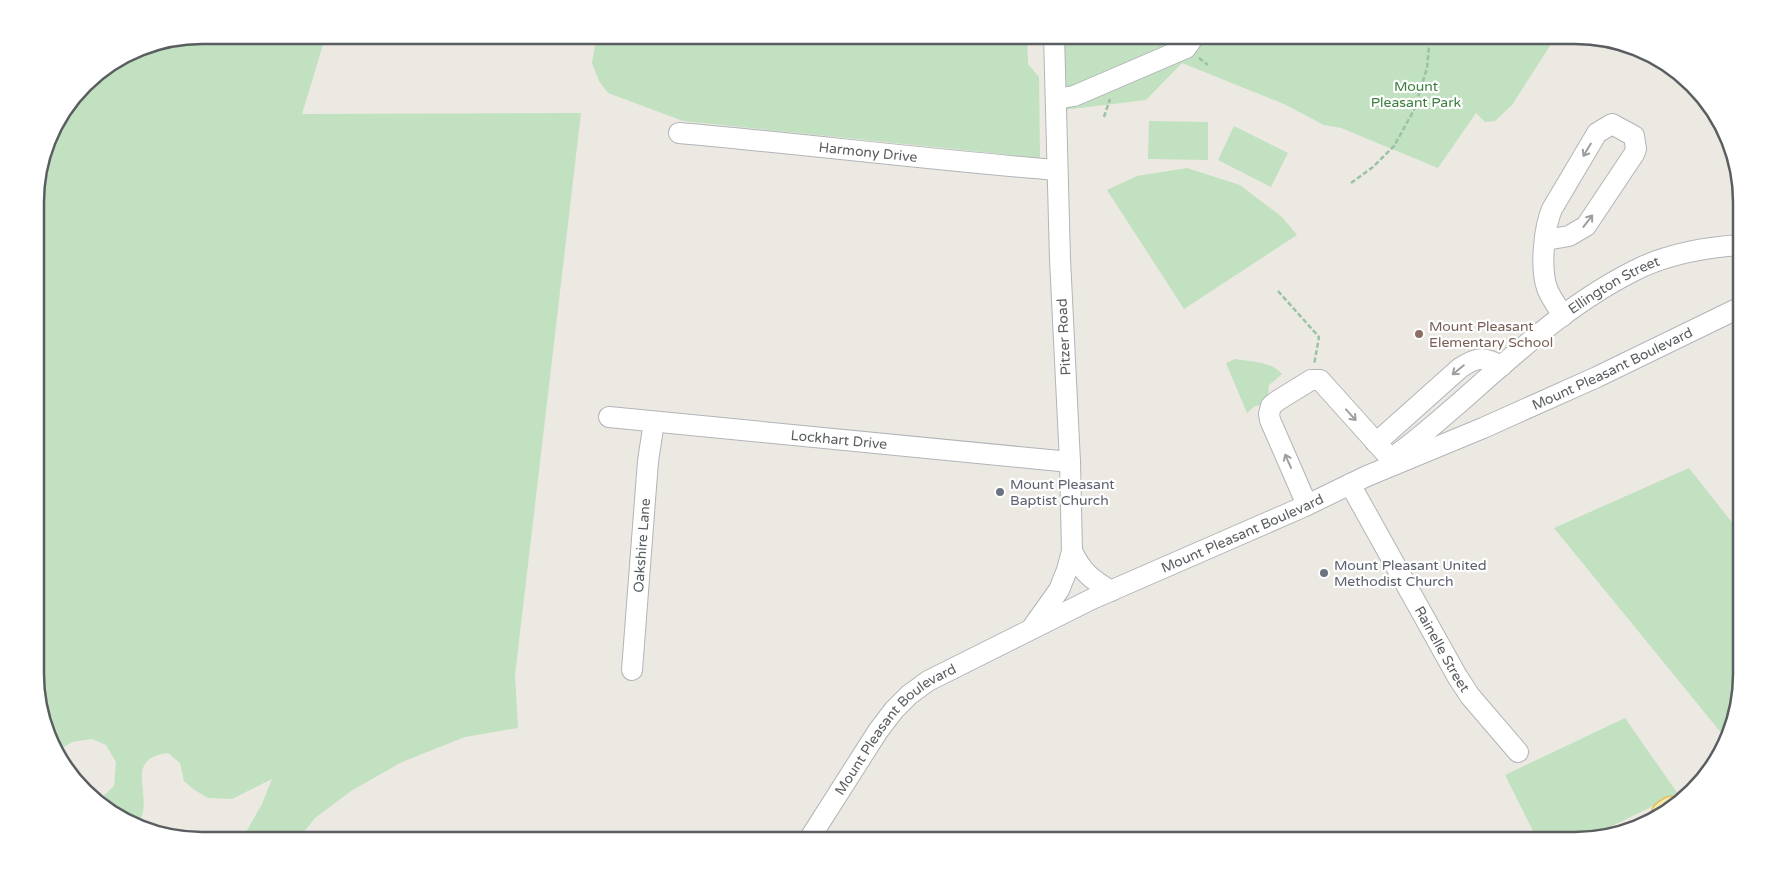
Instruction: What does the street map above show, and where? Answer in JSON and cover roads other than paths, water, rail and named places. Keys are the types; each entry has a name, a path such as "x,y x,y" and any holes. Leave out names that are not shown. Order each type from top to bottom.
{"street":[{"name":"Pitzer Road","path":"1033,628 1059,590 1072,551 1070,462 1057,170 1054,44"},
{"path":"1056,99 1074,96 1186,48 1189,44"},
{"path":"1546,240 1569,236 1586,226 1634,154 1636,149 1634,136 1612,124 1597,133 1548,218 1546,240 1544,275 1547,289 1563,316"},
{"name":"Harmony Drive","path":"679,133 790,142 1057,170"},
{"name":"Ellington Street","path":"1359,480 1391,459 1428,430 1563,316 1621,278 1646,266 1692,251 1733,246"},
{"name":"Mount Pleasant Boulevard","path":"814,832 878,731 894,710 909,695 928,681 1111,591 1307,506 1359,480 1483,428 1597,377 1733,311"},
{"path":"1376,443 1460,368 1479,358 1488,359 1502,366"},
{"path":"1307,506 1269,414 1271,406 1277,401 1311,380 1320,380 1391,459"},
{"name":"Lockhart Drive","path":"609,417 1070,462"},
{"name":"Oakshire Lane","path":"632,670 648,461 654,422"},
{"name":"Rainelle Street","path":"1359,480 1457,676 1470,696 1518,752"},
{"path":"1072,551 1080,568 1111,591"}],"place":[{"name":"Mount Pleasant Elementary School","path":"1419,334"},
{"name":"Mount Pleasant Baptist Church","path":"1000,492"},
{"name":"Mount Pleasant United Methodist Church","path":"1324,573"}],"park label":[{"name":"Mount Pleasant Park","path":"1416,94"}]}
